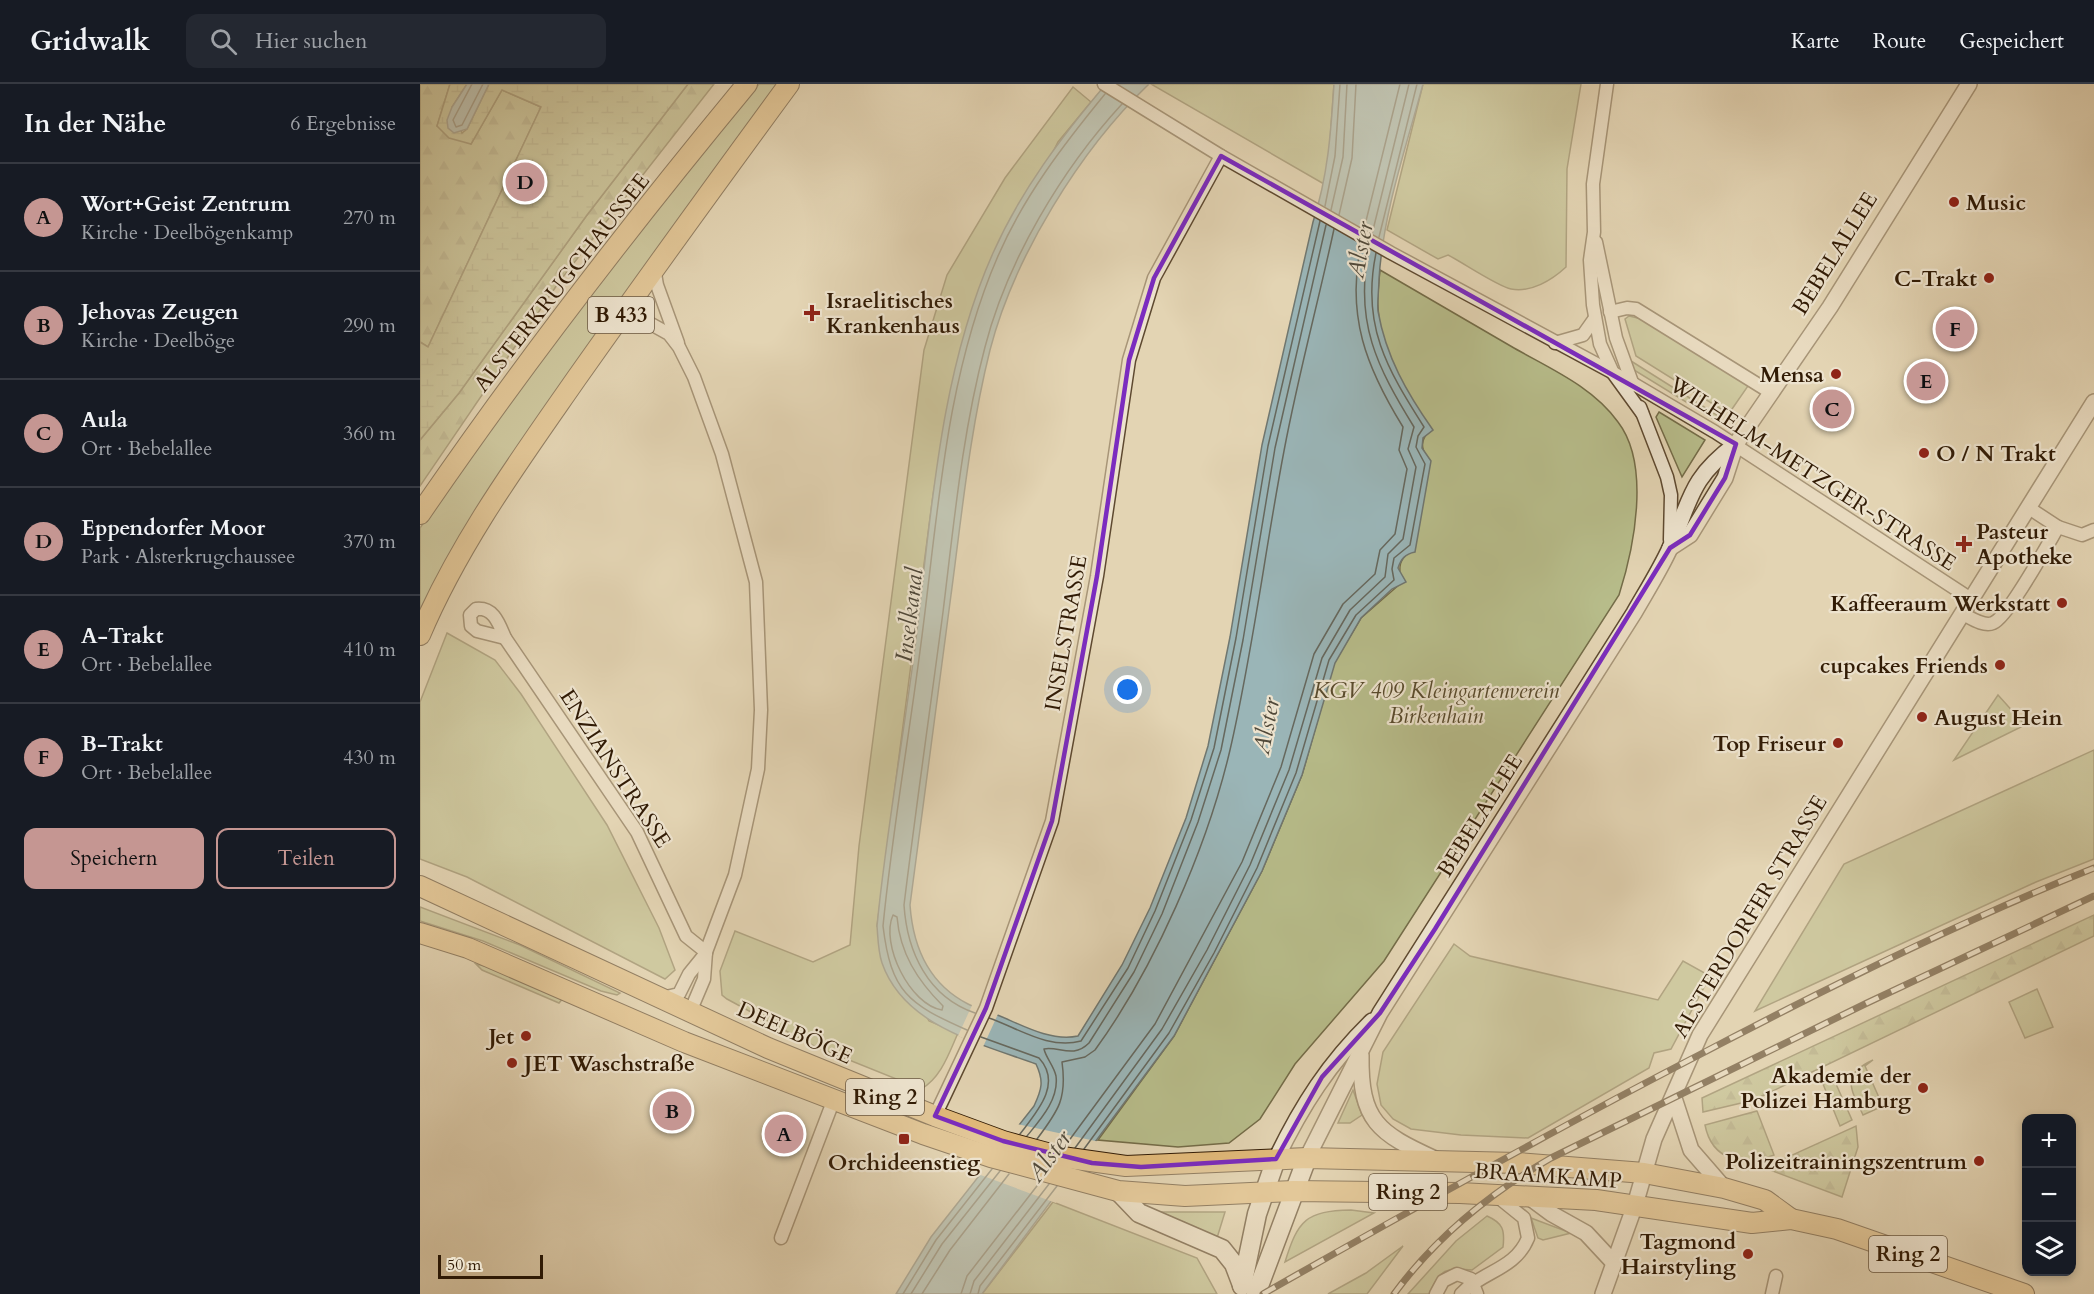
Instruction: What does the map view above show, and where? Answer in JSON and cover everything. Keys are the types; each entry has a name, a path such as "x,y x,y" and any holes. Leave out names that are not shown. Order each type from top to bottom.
{"main road":[{"name":"ALSTERKRUGCHAUSSEE","path":"420,514 477,431 573,301 747,84"},
{"name":"B 433","path":"420,635 434,603 480,522 654,267 789,84"},
{"name":"DEELBÖGE","path":"420,886 768,1048 1003,1141 1092,1163 1141,1167 1276,1159"},
{"name":"DEELBÖGE","path":"420,933 468,948 650,1028 991,1158 1118,1191 1185,1196 1264,1192"},
{"path":"650,1028 679,1023 690,1012"},
{"name":"BEBELALLEE","path":"1247,1291 1307,1158"},
{"name":"BRAAMKAMP","path":"1276,1159 1518,1163 1644,1173 1724,1188 1765,1200 1791,1219"},
{"name":"BEBELALLEE","path":"1247,1291 1264,1192 1276,1159"},
{"path":"1118,1191 1139,1213 1222,1249 1234,1264 1247,1291"},
{"name":"BRAAMKAMP","path":"1264,1192 1494,1195 1596,1200 1752,1223 1791,1219 1837,1229 2024,1294"}],"street":[{"name":"WILHELM-METZGER-STRASSE","path":"1104,84 1221,156 1311,205 1391,253 1632,383 1736,444 1795,486 1971,599"},
{"path":"1607,84 1593,184 1594,232 1590,260 1595,318 1600,344 1613,373"},
{"name":"BEBELALLEE","path":"1670,548 1690,535 1725,478 1736,444 1830,307 1969,84"},
{"name":"INSELSTRASSE","path":"935,1116 986,1008 1052,821 1097,576 1130,360 1154,278 1221,156"},
{"path":"1594,232 1610,312 1632,383"},
{"path":"654,267 657,285 677,333 679,347"},
{"name":"WILHELM-METZGER-STRASSE","path":"1610,312 1631,308 1642,312 1770,392"},
{"path":"1555,343 1583,335 1595,318"},
{"path":"612,327 633,323 651,324 669,334 679,347 694,377 722,454 756,582 761,710 758,769 735,874 706,952 704,979 690,1012"},
{"name":"WILHELM-METZGER-STRASSE","path":"1613,373 1642,413"},
{"name":"WILHELM-METZGER-STRASSE","path":"1632,383 1661,458 1671,495 1670,548"},
{"name":"ALSTERDORFER STRASSE","path":"1603,1294 1635,1205 1654,1139 1700,1035 1749,952 2094,402"},
{"name":"BEBELALLEE","path":"1307,1158 1380,1013 1597,674 1670,548 1684,508 1698,483 1712,462 1736,444"},
{"path":"2029,508 2058,526 2082,535 2094,530"},
{"path":"1962,614 1985,624 1994,623 2006,612 2058,526"},
{"name":"ENZIANSTRASSE","path":"505,638 637,832 686,936 706,952"},
{"path":"658,997 671,998 679,994 689,974 706,952"},
{"name":"BEBELALLEE","path":"1276,1159 1295,1120 1341,1050 1380,1013"},
{"path":"1361,1053 1361,1090 1372,1117 1382,1129 1401,1143 1444,1162"},
{"path":"1674,1098 1691,1150 1724,1188"},
{"path":"782,1239 834,1099"},
{"path":"1461,1294 1476,1288 1515,1259 1528,1238 1524,1218 1494,1195"},
{"path":"1529,1197 1552,1214 1586,1233 1613,1262"},
{"path":"1436,1294 1443,1281 1452,1275 1464,1275 1476,1288"},
{"path":"1772,1294 1776,1276"}],"highlighted area":[{"path":"1221,156 1736,444 1725,478 1690,535 1670,548 1435,929 1380,1013 1322,1077 1276,1159 1141,1167 1092,1163 1003,1141 935,1116 986,1008 1052,821 1097,576 1129,360 1154,278"}],"green space":[{"path":"420,84 450,84 437,126 471,144 502,90 541,107 428,347 420,342"},
{"path":"450,84 467,84 452,107 462,133 467,129 489,84 688,84 587,215 459,393 420,440 420,342 428,347 541,107 502,90 471,144 449,138 437,126"},
{"path":"688,84 714,84 559,282 420,486 420,440 459,393 587,215"},
{"path":"759,84 778,84 420,615 420,528 475,446 634,234"},
{"path":"1151,84 1334,84 1329,155 1324,184"},
{"path":"1423,84 1581,84 1567,169 1566,267 1554,276 1534,287 1511,289 1448,255 1438,259 1387,230"},
{"path":"1073,87 1091,102 1058,142 969,319 947,414 933,495 877,926 929,1021 958,1033 939,1072 921,1089 812,1045 727,999 722,995 720,971 735,931 813,962 850,945 859,846 924,350 947,275 1005,178"},
{"name":"KGV 409 Kleingartenverein Birkenhain","path":"1380,270 1571,380 1596,399 1618,422 1628,440 1637,483 1634,531 1619,595 1384,961 1295,1064 1260,1119 1229,1143 1178,1147 1098,1140 1174,1036 1262,871 1302,775 1334,663 1361,618 1400,584 1400,564 1408,553 1426,456 1423,441 1428,432 1396,372 1384,340 1378,302"},
{"path":"1629,316 1642,319 1748,386 1732,409 1724,411 1636,356 1625,319"},
{"path":"1631,361 1720,417 1717,421 1634,370"},
{"path":"1659,412 1705,440 1682,477 1656,417"},
{"path":"447,633 495,660 521,694 607,825 659,928 675,970 665,979 467,877 420,859 420,702"},
{"path":"1998,695 2025,725 1954,760"},
{"path":"2094,750 2094,859 2036,882 1755,1011 1844,864"},
{"path":"420,907 520,945 620,993 617,995 601,991 483,941 420,921"},
{"path":"2094,915 2094,936 1754,1100 1703,1112 1702,1098"},
{"path":"1454,944 1470,956 1658,1000 1683,961 1710,976 1671,1049 1654,1053 1649,1068 1528,1138 1461,1135 1411,1129 1393,1119 1381,1105 1377,1084 1383,1052"},
{"path":"476,964 497,969 564,997 559,1003 482,970"},
{"path":"2037,989 2053,1027 2025,1038 2009,1002"},
{"path":"1873,1060 1865,1066 1881,1102 1892,1098 1894,1101 1863,1115 1852,1090 1852,1077 1856,1071"},
{"path":"1831,1081 1836,1084 1852,1120 1840,1126 1823,1084"},
{"path":"1353,1090 1362,1115 1350,1123 1338,1123"},
{"path":"1757,1111 1774,1155 1763,1159 1741,1160 1731,1158 1715,1147 1705,1125"},
{"path":"1856,1126 1858,1147 1842,1197 1770,1170 1768,1166"},
{"path":"1053,1202 1197,1258 1217,1294 982,1294"},
{"path":"1351,1210 1374,1213 1285,1262 1294,1236 1306,1221 1324,1213"},
{"path":"1154,1212 1225,1212 1217,1238"},
{"path":"1487,1216 1500,1224 1504,1236 1503,1247 1472,1270 1456,1269 1445,1272 1437,1279 1429,1294 1408,1294 1456,1241"},
{"path":"1531,1218 1571,1233 1543,1240 1538,1238"},
{"path":"1403,1246 1367,1294 1328,1294 1366,1273"}],"water":[{"path":"467,84 489,84 467,129 454,133 448,128 447,120 452,107"},
{"name":"Alster","path":"1106,84 1149,84 1098,140 1053,207 1033,242 1015,278 1001,315 990,350 977,410 910,905 919,950 933,975 943,986 968,1004 1033,1030 1060,1037 1078,1036 1122,965 1150,908 1186,818 1208,746 1230,637 1262,445 1322,188 1330,136 1334,84 1423,84 1385,230 1381,254 1378,311 1392,359 1406,388 1433,430 1423,438 1422,448 1431,461 1415,552 1404,557 1398,568 1406,582 1392,589 1361,618 1335,663 1302,775 1262,871 1174,1036 982,1294 896,1294 931,1237 1034,1106 1040,1090 1041,1080 1036,1064 946,1029 925,1017 907,1002 893,985 882,963 877,926 915,647 932,498 960,347 993,253 1016,207 1058,144"}],"pier":[{"path":"973,1003 998,1014 983,1047 958,1036"},
{"path":"1017,1124 1100,1142 1056,1203 978,1174"}],"railway":[{"path":"1263,1294 1534,1142 1796,1005 1993,910 2094,868"},
{"path":"1394,1294 1410,1273 1465,1218 1507,1186 1551,1158 1867,1003 2094,896"}],"place":[{"name":"Eppendorfer Moor","path":"525,182"},
{"name":"Music","path":"1954,202"},
{"name":"C-Trakt","path":"1989,278"},
{"name":"Israelitisches Krankenhaus","path":"812,313"},
{"name":"B-Trakt","path":"1955,329"},
{"name":"Mensa","path":"1836,374"},
{"name":"A-Trakt","path":"1926,381"},
{"name":"Aula","path":"1832,409"},
{"name":"O / N Trakt","path":"1924,453"},
{"name":"Pasteur Apotheke","path":"1964,544"},
{"name":"Kaffeeraum Werkstatt","path":"2062,603"},
{"name":"cupcakes Friends","path":"2000,665"},
{"name":"August Hein","path":"1922,717"},
{"name":"Top Friseur","path":"1838,743"},
{"name":"Jet","path":"526,1036"},
{"name":"JET Waschstraße","path":"512,1063"},
{"name":"Akademie der Polizei Hamburg","path":"1923,1088"},
{"name":"Jehovas Zeugen","path":"672,1111"},
{"name":"Wort+Geist Zentrum","path":"784,1134"},
{"name":"Orchideenstieg","path":"904,1139"},
{"name":"Polizeitrainingszentrum","path":"1979,1161"},
{"name":"Tagmond Hairstyling","path":"1748,1254"}],"water label":[{"name":"Inselkanal","path":"909,615"}]}
